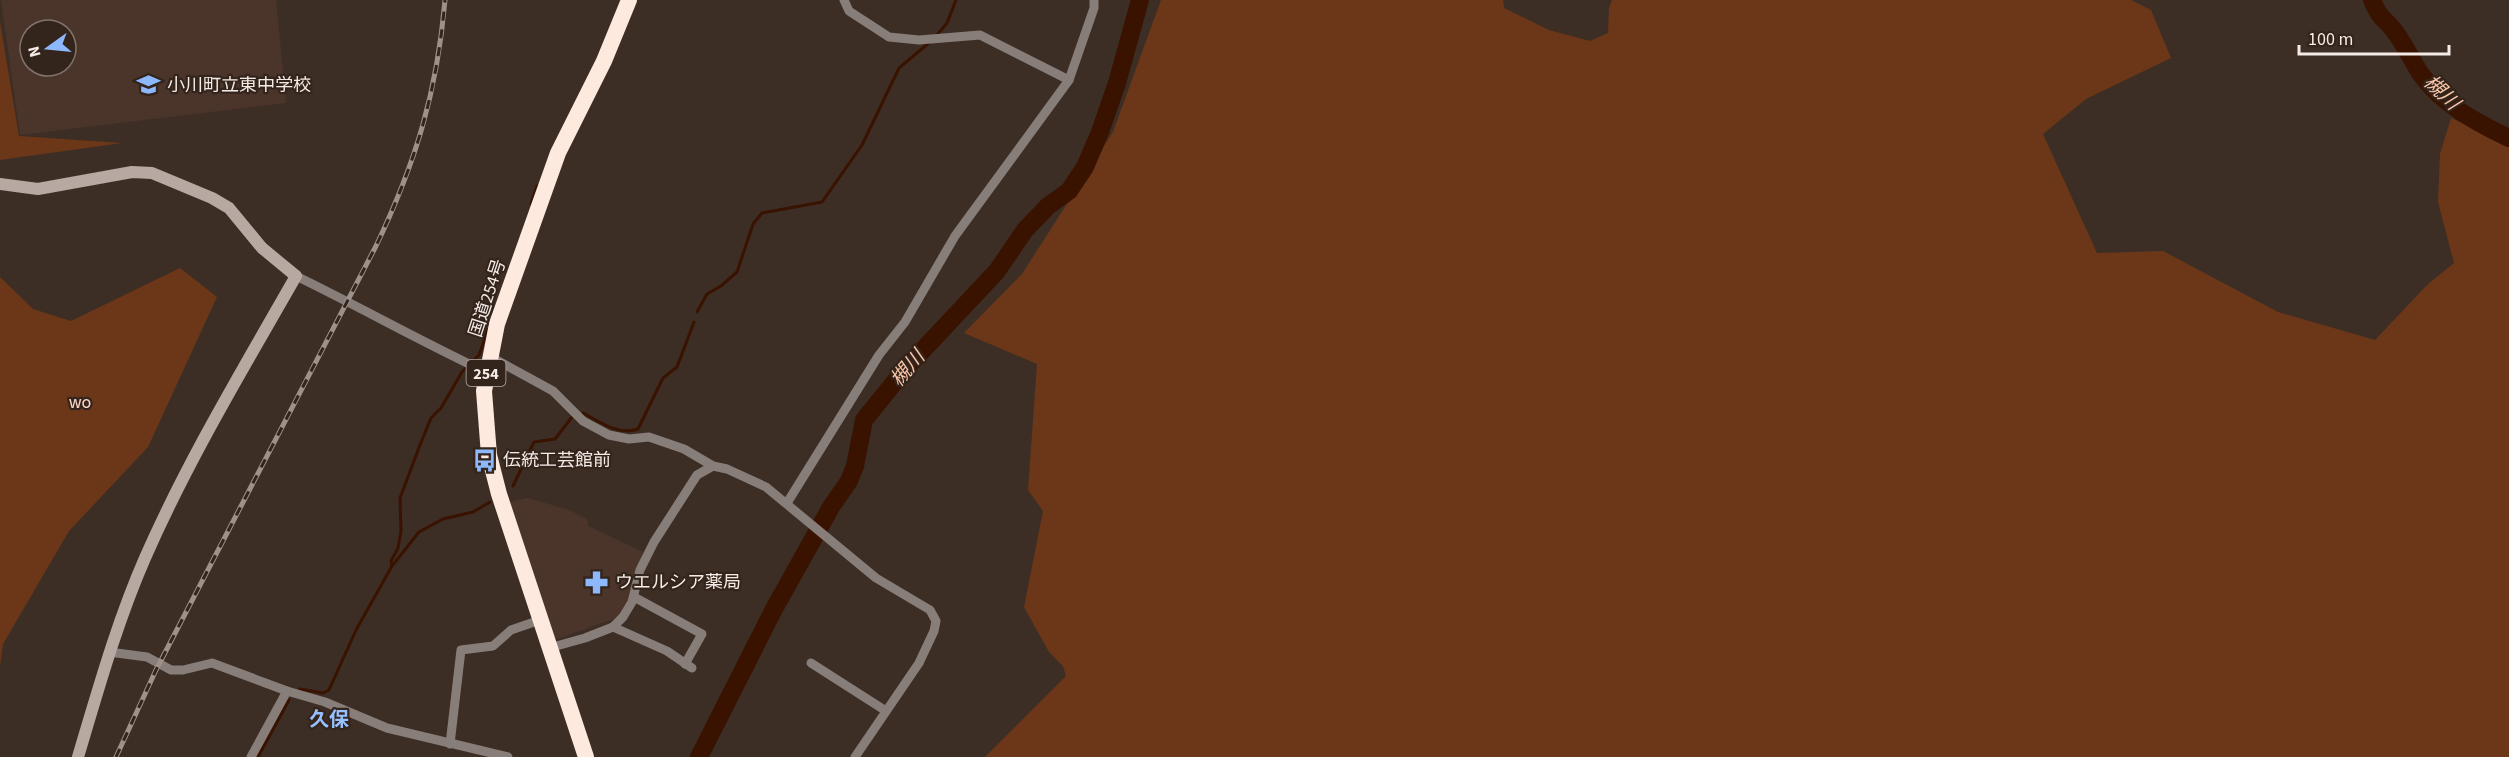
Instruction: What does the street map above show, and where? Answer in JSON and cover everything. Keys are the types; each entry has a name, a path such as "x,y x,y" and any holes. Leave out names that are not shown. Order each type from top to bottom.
{"highway":[{"name":"国道254号","path":"586,757 499,494 489,455 485,428 487,364 497,324 558,153 604,62 629,0"}],"street":[{"path":"844,0 849,11 889,37 927,39 980,35 1068,80"},
{"path":"786,503 879,355 905,322 955,236 1068,80 1094,8 1094,0"},
{"path":"0,184 38,189 132,172 152,173 212,198 228,208 262,248 296,276 487,364 553,391 583,421 609,435 628,439 649,437 684,448 713,466 745,476 766,487 876,578 930,610 936,621 934,631 919,663 855,757"},
{"path":"78,757 109,652 144,560 201,441 296,276"},
{"path":"549,648 613,627 623,617 634,597 640,570 654,542 697,475 713,466"},
{"path":"613,627 667,651 688,666 702,634 634,597"},
{"path":"450,744 461,650 493,646 511,630 540,620"},
{"path":"109,652 147,657 171,670 183,670 212,663 287,692 325,702 387,728 508,757"},
{"path":"811,663 886,711"},
{"path":"251,757 287,692"}],"shaded area":[{"name":"小川町立東中学校","path":"1,0 276,0 286,103 20,135"},
{"path":"528,498 569,510 587,519 588,526 643,552 635,591 623,613 613,619 557,639 554,637 509,502"}],"green space":[{"path":"1161,0 1503,0 1504,8 1549,30 1590,41 1608,33 1609,8 1612,0 2131,0 2151,10 2171,58 2086,99 2043,134 2097,253 2163,251 2278,312 2375,340 2428,284 2454,263 2438,202 2440,154 2451,118 2509,144 2509,757 985,757 1066,676 1063,666 1049,652 1024,607 1043,511 1028,490 1037,364 964,333 1022,274 1113,132"},
{"path":"0,22 19,136 122,143 0,160"},
{"name":"wo","path":"180,268 217,297 148,447 69,531 3,644 0,666 0,277 33,309 71,321"}],"waterway":[{"path":"937,35 947,23 956,0"},
{"name":"槻川","path":"699,757 774,609 831,507 849,481 855,466 864,420 906,368 997,271 1025,230 1048,206 1069,191 1085,167 1117,83 1140,0"},
{"name":"槻川","path":"2372,0 2420,73 2438,94 2472,119 2509,138"},
{"path":"697,312 707,294 721,286 737,272 753,224 762,213 822,202 862,145 899,68 930,42"},
{"path":"531,204 537,186"},
{"path":"583,413 617,429 624,431 638,429 663,378 677,367 694,322"},
{"path":"392,566 391,561 398,548 401,531 400,498 420,445 431,418 441,408 462,372 479,355 488,330"},
{"path":"513,486 534,442 555,439 572,417"},
{"path":"300,689 323,693 329,690 356,630 392,566 419,532 443,519 473,512 490,502"},
{"path":"258,757 289,700"}],"railway":[{"path":"116,757 156,670 390,215 413,156 430,96 445,0"}],"place":[{"name":"小川町立東中学校","path":"149,85"},
{"name":"伝統工芸館前","path":"485,460"},
{"name":"ウエルシア薬局","path":"597,582"}],"district":[{"name":"久保","path":"329,719"}]}
